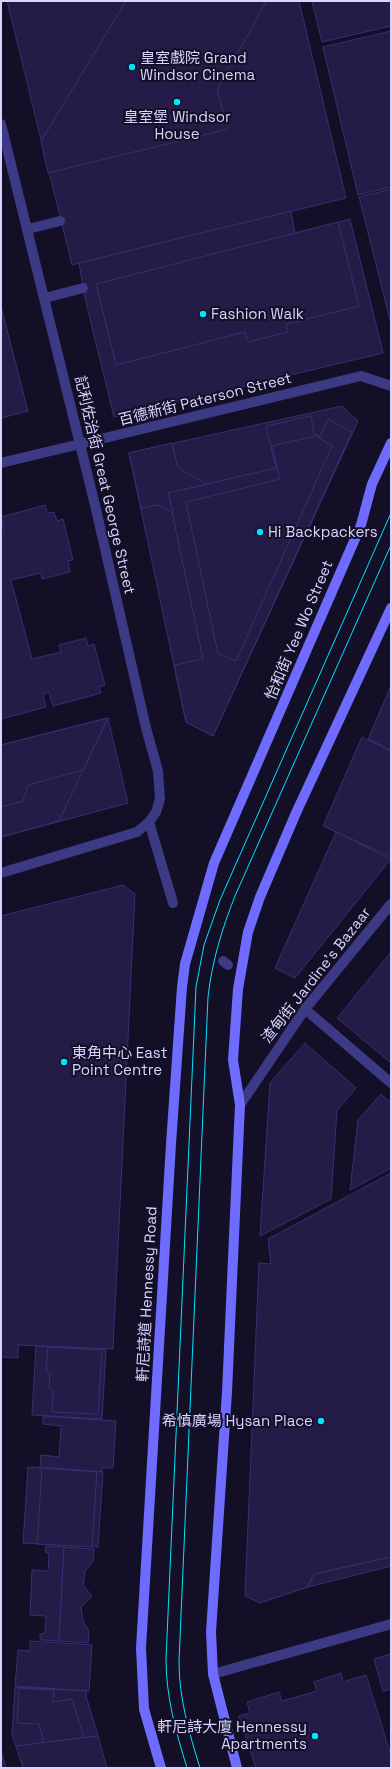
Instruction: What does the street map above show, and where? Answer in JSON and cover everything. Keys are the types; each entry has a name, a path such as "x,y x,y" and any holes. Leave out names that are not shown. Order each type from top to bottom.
{"main road":[{"name":"怡和街 Yee Wo Street","path":"229,828 361,525 372,484 391,443"},
{"path":"237,1768 213,1674 211,1632 227,1392 240,1105 233,1060 238,989 248,932 260,897 296,812 391,608"},
{"name":"軒尼詩道 Hennessy Road","path":"161,1768 144,1709 141,1648 177,1060 185,964 214,863 229,828"}],"street":[{"name":"記利佐治街 Great George Street","path":"1,124 45,298 146,728 158,771 160,799 156,812 149,822 137,832 1,873"},
{"path":"28,229 60,221"},
{"path":"45,298 83,288"},
{"name":"百德新街 Paterson Street","path":"1,463 362,376 391,386"},
{"path":"149,822 173,903"},
{"name":"渣甸街 Jardine's Bazaar","path":"240,1105 304,1009 391,904"},
{"path":"304,1009 391,1083"},
{"path":"213,1674 391,1624"}],"building":[{"name":"皇室堡 Windsor House","path":"7,1 299,1 346,198 72,265"},
{"path":"126,1 269,1 266,2 217,90 228,129 48,173 41,141"},
{"path":"312,1 391,1 391,26 322,42"},
{"path":"391,31 391,187 358,195 323,47"},
{"path":"391,189 391,324 359,197"},
{"path":"291,211 295,233 350,219 383,353 114,417 85,298 79,263"},
{"path":"338,222 359,306 286,324 288,332 248,342 245,332 116,365 96,284"},
{"path":"1,307 19,379 1,383"},
{"path":"1,307 28,411 1,418"},
{"path":"342,406 358,421 213,736 186,722 129,453"},
{"path":"311,416 314,434 320,436 328,419 352,432 213,736 186,722 174,665 203,659 168,493 276,468 266,426"},
{"path":"316,436 332,446 236,661 218,654 186,502 280,479 272,446"},
{"path":"172,443 178,468 207,484 168,493 173,513 158,505 141,508 129,453"},
{"path":"45,505 47,513 54,512 57,521 63,519 73,560 68,561 70,572 42,579 41,573 11,580 32,659 61,652 59,645 86,638 88,646 94,644 105,685 99,687 101,693 53,706 49,692 43,694 46,707 1,719 1,533 4,532 1,517"},
{"path":"391,686 391,750 368,739"},
{"path":"108,718 128,803 1,837 1,745"},
{"path":"108,718 59,821 1,837 1,745"},
{"path":"108,718 83,770 28,785 23,801 1,807 1,745"},
{"path":"362,737 391,751 391,857 323,826"},
{"path":"336,832 391,859 295,978 275,968"},
{"name":"東角中心 East Point Centre","path":"123,885 135,894 113,1349 18,1345 18,1358 1,1357 1,916"},
{"path":"391,952 391,1063 337,1018"},
{"path":"305,1043 356,1088 337,1111 331,1199 260,1236 270,1083"},
{"path":"381,1094 391,1103 391,1168 350,1190 358,1120"},
{"name":"希慎廣場 Hysan Place","path":"391,1173 391,1557 314,1574 308,1587 260,1603 245,1596 259,1263 271,1264 268,1239"},
{"path":"36,1346 106,1350 102,1419 32,1415"},
{"path":"48,1347 102,1350 98,1414 52,1412 53,1390 49,1389 50,1372 46,1372"},
{"path":"43,1416 116,1421 113,1468 102,1468 102,1472 40,1467 41,1455 59,1457 61,1426 43,1424"},
{"path":"28,1467 103,1472 98,1547 23,1543"},
{"path":"42,1468 97,1472 92,1547 37,1544"},
{"path":"46,1546 64,1547 59,1641 40,1639 40,1634 45,1633 46,1616 30,1615 32,1570 48,1571 49,1554 45,1552"},
{"path":"64,1547 94,1549 93,1561 85,1571 83,1585 92,1596 81,1607 83,1621 89,1631 88,1643 59,1641"},
{"path":"391,1557 391,1566 308,1587 314,1574"},
{"path":"30,1641 92,1645 89,1691 15,1686 18,1650 30,1651"},
{"path":"391,1654 391,1689 383,1691 374,1659"},
{"name":"軒尼詩大廈 Hennessy Apartments","path":"341,1673 343,1682 366,1675 391,1755 391,1768 256,1768 239,1716 250,1713 247,1702 279,1692 282,1701 317,1691 314,1682"},
{"path":"15,1687 87,1691 86,1696 98,1736 16,1746 12,1735"},
{"path":"19,1688 54,1690 53,1702 72,1699 84,1738 44,1743 39,1724 17,1723"},
{"path":"98,1736 107,1768 23,1768 16,1746"},
{"path":"1,1751 6,1768 1,1768"},
{"path":"1,1752 6,1768 1,1768"}],"tram line":[{"path":"187,1768 170,1701 166,1673 166,1659 196,987 204,945 220,900 391,513"},
{"path":"200,1768 183,1702 179,1675 179,1661 208,997 212,971 218,945 235,896 391,545"}],"place":[{"name":"皇室戲院 Grand Windsor Cinema","path":"132,67"},
{"name":"皇室堡 Windsor House","path":"177,102"},
{"name":"Fashion Walk","path":"203,314"},
{"name":"Hi Backpackers","path":"260,532"},
{"name":"東角中心 East Point Centre","path":"64,1062"},
{"name":"希慎廣場 Hysan Place","path":"321,1421"},
{"name":"軒尼詩大廈 Hennessy Apartments","path":"315,1736"}]}
